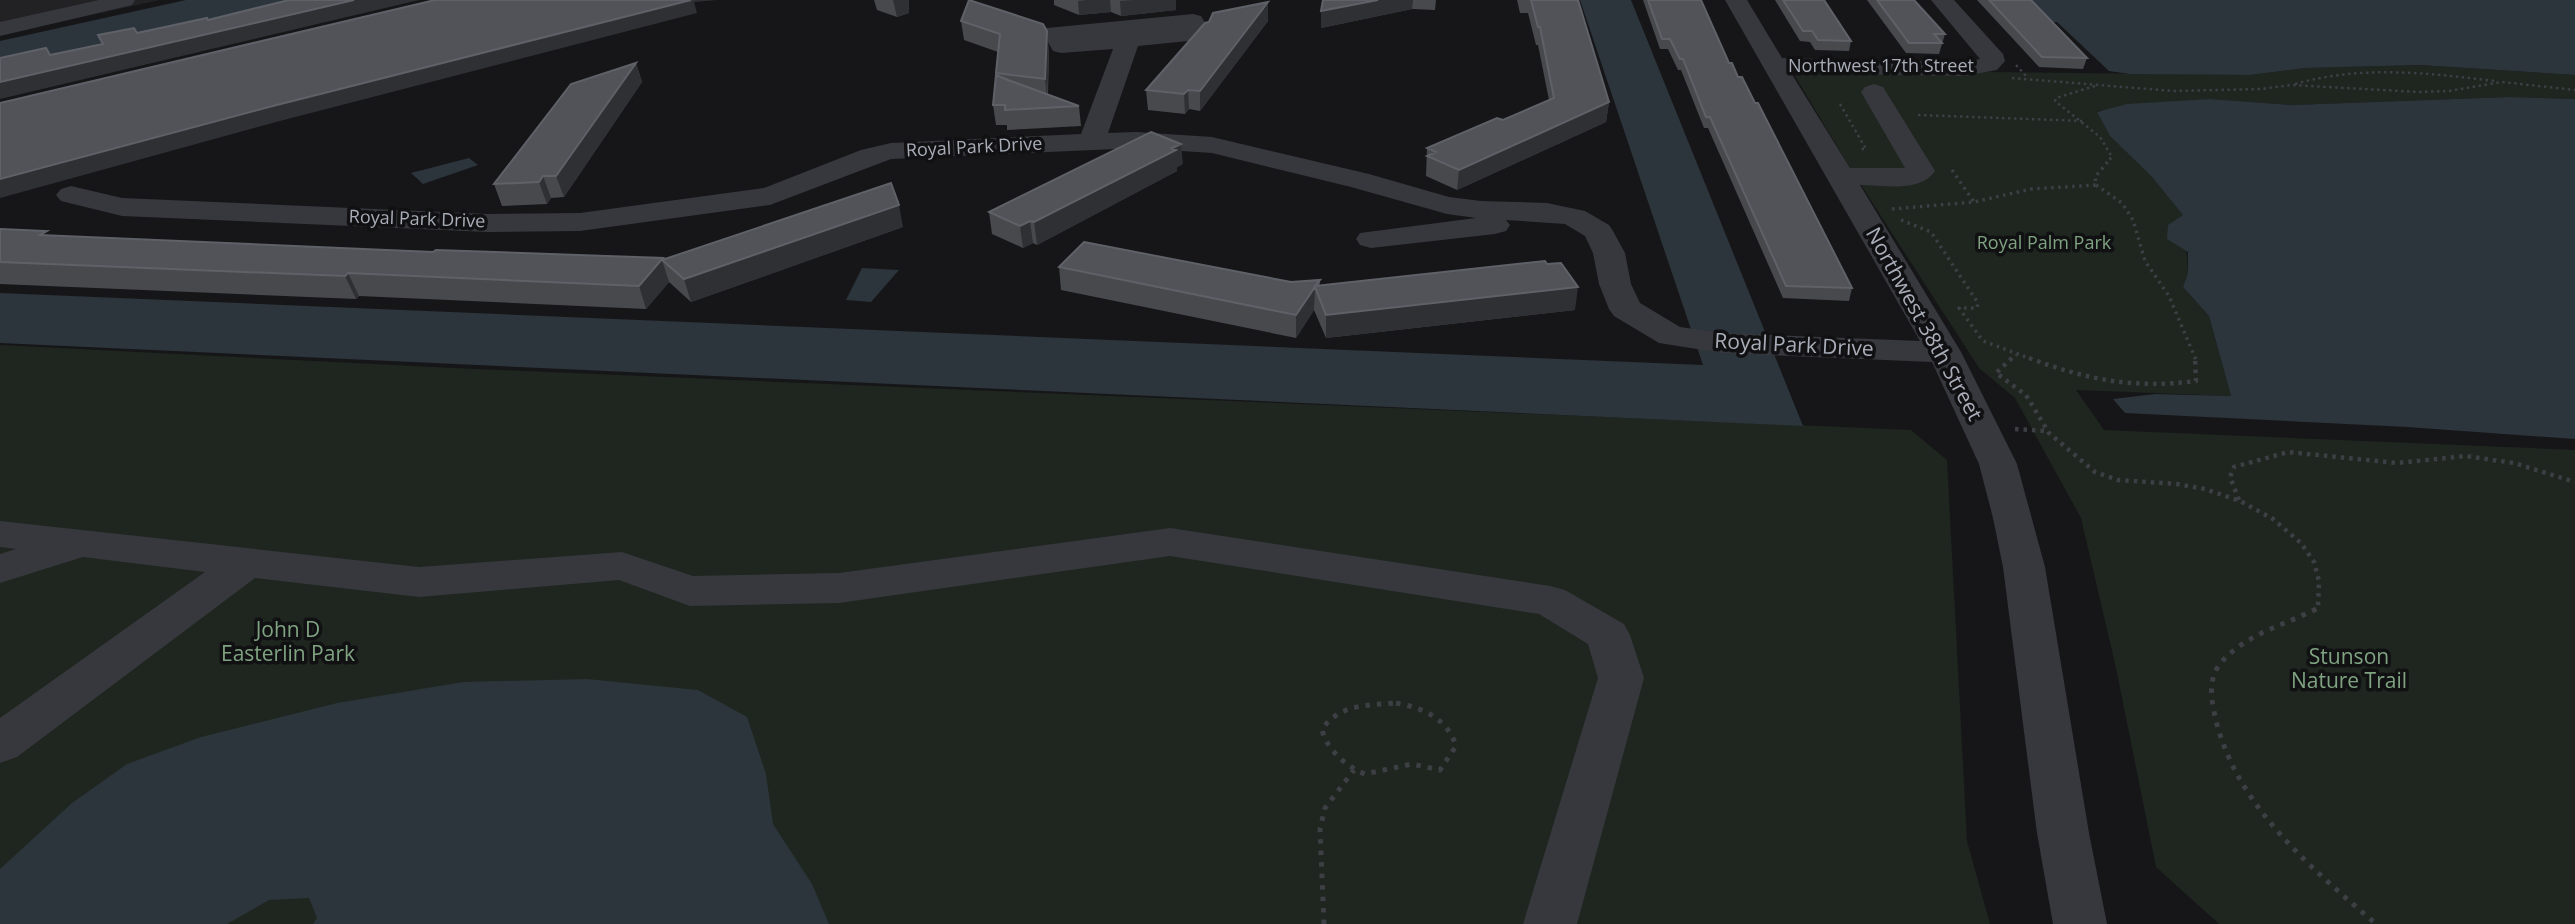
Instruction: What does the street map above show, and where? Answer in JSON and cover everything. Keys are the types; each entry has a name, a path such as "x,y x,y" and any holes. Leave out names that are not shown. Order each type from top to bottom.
{"street":[{"path":"0,29 124,0"},
{"name":"Northwest 38th Street","path":"1736,0 1939,344 1966,393 1998,464 2014,518 2080,924"},
{"path":"1942,0 1991,54 1994,72"},
{"path":"1193,21 1200,34 1128,41 1061,46 1055,33 1193,21"},
{"path":"1092,141 1128,41"},
{"name":"Northwest 17th Street","path":"1775,65 1994,72"},
{"path":"1840,177 1905,178 1917,176 1921,172 1874,92"},
{"name":"Royal Park Drive","path":"71,195 122,207 488,223 580,222 771,197 871,156 891,151 1136,140 1212,145 1359,180 1438,203 1481,210 1547,212 1574,217 1598,231 1609,253 1620,299 1634,315 1671,336 1768,329 1939,344"},
{"path":"1371,239 1522,223 1547,212"},
{"name":"Royal Park Drive","path":"1691,333 1797,346 1939,344"},
{"path":"0,534 419,582 622,566 690,591 826,588 1170,542 1550,601 1608,635 1621,678 1550,924"},
{"path":"0,569 81,544"},
{"path":"0,744 247,563"}],"path":[{"path":"1994,72 2173,91 2261,89 2342,73 2408,72 2575,90"},
{"path":"2291,85 2418,92 2449,91 2502,82"},
{"path":"2096,185 2095,177 2112,158 2106,144 2083,121 2059,105 2056,98 2100,85"},
{"path":"1917,115 2083,121"},
{"path":"1891,209 1974,202 2022,191 2096,185 2122,203 2133,220 2145,261 2169,296 2196,361 2196,381 2156,386 2113,382 2016,355 1983,341 1959,308 1977,308 1978,303"},
{"path":"2016,355 1996,373 2030,399 2042,418 2046,431"},
{"path":"2012,428 2046,431 2065,445 2075,460 2097,474 2126,482 2188,485 2239,501 2286,530 2311,557 2320,582 2318,608 2237,649 2217,668 2211,693 2215,727 2232,767 2267,817 2332,886 2376,924"},
{"path":"2239,501 2230,477 2234,467 2265,456 2295,452 2398,463 2428,462 2448,456 2478,457 2513,463 2575,482"},
{"path":"1396,703 1413,706 1437,717 1454,738 1456,746 1440,770 1410,764 1375,775 1354,770 1326,745 1322,729 1327,720 1346,708 1396,703"},
{"path":"1324,924 1320,829 1325,808 1354,770"}],"shaded area":[{"path":"0,0 160,0 0,35"},
{"path":"186,0 306,0 0,70 0,41"},
{"path":"1580,0 1631,0 1803,426 0,343 0,293 1703,365"},
{"path":"2027,0 2575,0 2575,75 2420,65 2305,68 2250,75 2130,74 2109,71 2057,22 2050,22"},
{"path":"2510,97 2575,99 2575,439 2407,427 2125,413 2113,399 2155,394 2231,396 2209,316 2183,287 2188,273 2188,252 2167,239 2168,225 2183,215 2152,177 2110,136 2097,112 2127,104 2210,99 2293,105"},
{"path":"469,158 478,165 423,184 411,173"},
{"path":"862,268 899,270 871,302 846,300"},
{"path":"587,679 698,690 747,717 766,774 773,824 812,884 829,924 313,924 317,918 309,898 269,900 227,924 0,924 0,869 72,803 127,764 201,737 337,703 463,682"}],"green space":[{"name":"Stunson Nature Trail","path":"2420,65 2575,75 2575,99 2510,97 2293,105 2210,99 2097,111 2110,136 2152,177 2184,215 2188,273 2183,287 2209,316 2231,396 2076,390 2104,430 2575,450 2575,924 2219,924 2156,867 2116,668 2081,518 2015,398 1979,368 1850,168 1795,76 1811,70 2250,75 2305,68"},
{"name":"John D Easterlin Park","path":"0,345 453,368 1911,430 1947,460 1967,841 1990,924 0,924"}],"building":[{"path":"289,0 354,0 0,82 0,58 46,48 50,55 103,44 98,35 134,28 137,33 207,18 208,20"},
{"path":"435,0 691,0 269,107 0,179 0,103"},
{"path":"969,0 1043,24 1047,31 1045,79 996,73 1000,34 961,21"},
{"path":"1323,0 1378,0 1321,11"},
{"path":"1531,0 1578,0 1609,102 1459,170 1427,156 1436,152 1427,148 1497,118 1503,120 1554,98 1540,27"},
{"path":"1648,0 1701,0 1729,63 1732,63 1738,77 1742,77 1755,103 1758,103 1852,288 1786,286 1710,117 1706,117 1683,59 1680,59 1670,39 1662,39"},
{"path":"1783,0 1824,0 1851,41 1818,40 1812,31 1803,31"},
{"path":"1877,0 1914,0 1945,34 1934,34 1942,43 1909,43"},
{"path":"1989,0 2031,0 2087,58 2042,57"},
{"path":"1268,2 1200,91 1188,90 1184,94 1146,90 1205,23 1209,22 1213,13"},
{"path":"636,63 556,176 543,176 539,182 494,184 571,84"},
{"path":"996,75 1079,106 1005,110 1005,105 993,105"},
{"path":"1151,132 1181,144 1172,148 1176,150 1034,222 1020,226 989,212"},
{"path":"891,183 899,205 684,279 662,260"},
{"path":"0,229 47,231 40,235 433,252 663,258 639,286 0,262"},
{"path":"1084,242 1291,282 1320,280 1315,286 1545,261 1547,264 1561,263 1578,287 1326,315 1315,287 1296,315 1059,267"}],"park label":[{"name":"Royal Palm Park","path":"2044,243"}]}
